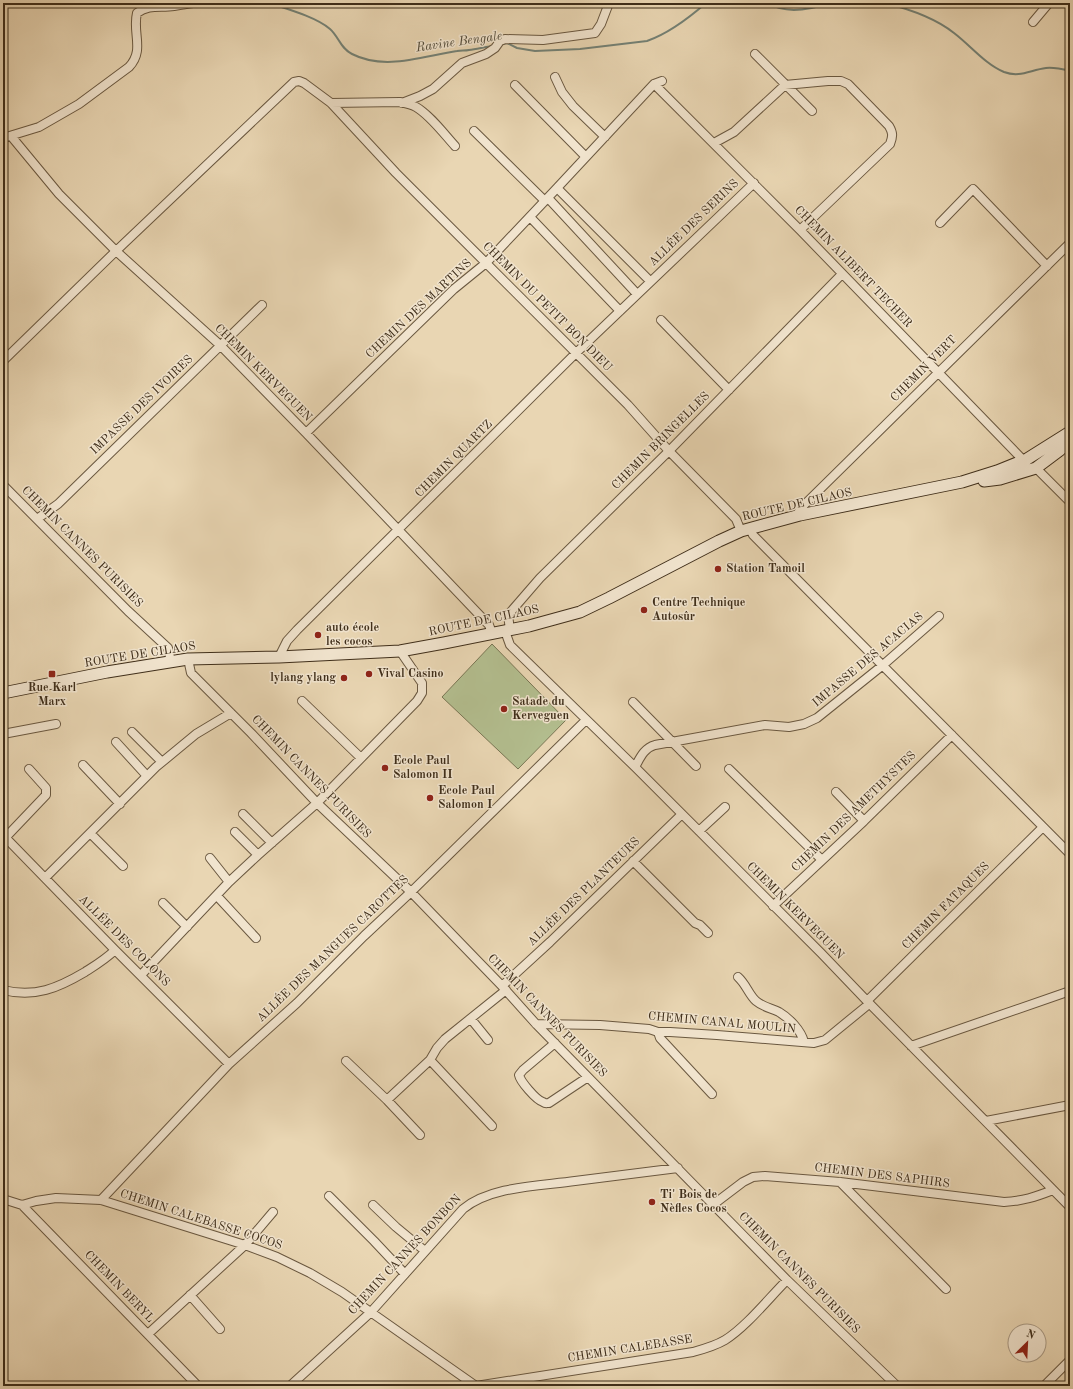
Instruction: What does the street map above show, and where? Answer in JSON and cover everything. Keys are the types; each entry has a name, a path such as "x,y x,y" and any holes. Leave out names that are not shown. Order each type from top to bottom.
{"main road":[{"name":"ROUTE DE CILAOS","path":"3,693 107,672 188,659 279,657 400,651 444,644 552,620 580,612 719,541 746,530 800,515 950,485 997,472 1024,460 1070,435"},
{"name":"ROUTE DE CILAOS","path":"950,485 1000,479 1034,469 1060,450 1070,435"}],"street":[{"path":"7,137 39,127 79,104 128,67 133,62 138,52 136,19 137,14 142,10 156,6 172,6 193,3"},
{"path":"331,103 402,102 420,96 433,89 462,63 486,54 495,48 500,41 543,40 595,33 601,24 609,3"},
{"path":"1033,22 1049,3"},
{"path":"755,54 812,111"},
{"path":"555,77 562,92 573,106 605,137"},
{"name":"CHEMIN DU PETIT BON DIEU","path":"116,250 294,82 299,81 304,83 331,103 396,173 628,404 669,451 746,530 754,535 1070,854"},
{"path":"714,143 734,132 785,85 828,81 840,81 848,84 889,126 892,132 890,144 800,230"},
{"name":"CHEMIN DES MARTINS","path":"306,433 454,289 486,263 658,82"},
{"name":"CHEMIN ALIBERT TECHER","path":"658,82 714,143 1024,460 1070,502"},
{"path":"515,85 586,157"},
{"path":"402,102 415,106 424,113 455,146"},
{"path":"474,132 546,200 637,294"},
{"name":"CHEMIN KERVEGUEN","path":"7,137 59,194 116,250 220,345 489,625 492,633"},
{"name":"ALLÉE DES SERINS","path":"650,281 754,183"},
{"path":"557,188 650,281"},
{"path":"940,223 973,189 1047,266"},
{"path":"530,217 620,311"},
{"name":"CHEMIN VERT","path":"800,515 799,511 805,504 1070,243"},
{"path":"3,361 116,250"},
{"name":"CHEMIN BRINGELLES","path":"508,630 508,615 540,578 669,451 842,274"},
{"name":"CHEMIN QUARTZ","path":"279,657 287,641 297,630 650,281"},
{"name":"IMPASSE DES IVOIRES","path":"37,519 58,504 262,305"},
{"path":"661,320 729,390"},
{"name":"CHEMIN CANNES PURISIES","path":"3,485 128,611 168,648 171,662"},
{"name":"IMPASSE DES ACACIAS","path":"635,767 647,748 655,744 765,725 789,727 804,724 817,718 883,665 939,616"},
{"name":"CHEMIN KERVEGUEN","path":"508,630 510,645 635,767 821,953 868,1003 1070,1207"},
{"path":"141,975 229,882 317,803 417,701 422,693 422,684 400,651"},
{"name":"CHEMIN CANNES PURISIES","path":"188,659 191,673 317,803 411,892 504,988 536,1024 787,1280 897,1386"},
{"path":"302,701 361,758"},
{"path":"633,702 696,766"},
{"path":"45,878 162,762 196,734 231,713"},
{"name":"ALLÉE DES MANGUES CAROTTES","path":"102,1200 229,1064 297,1003 586,720"},
{"path":"3,734 56,724"},
{"path":"132,732 162,762"},
{"name":"CHEMIN DES AMETHYSTES","path":"773,906 864,821 952,735"},
{"path":"116,742 147,776"},
{"path":"83,765 120,804"},
{"path":"4,836 46,795 46,788 29,769"},
{"path":"729,769 822,860"},
{"path":"836,792 864,821"},
{"path":"698,831 725,807"},
{"path":"243,814 272,844"},
{"name":"ALLÉE DES PLANTEURS","path":"387,1100 430,1060 437,1048 445,1039 471,1019 504,988 682,814"},
{"name":"CHEMIN FATAQUES","path":"868,1003 1043,827"},
{"path":"235,832 258,855"},
{"path":"90,833 123,866"},
{"name":"ALLÉE DES COLONS","path":"4,836 229,1064"},
{"path":"210,858 229,882"},
{"path":"633,861 695,923 700,925 708,933"},
{"path":"217,896 256,938"},
{"path":"163,904 188,927"},
{"path":"3,990 24,992 52,989 64,984 103,961 116,950"},
{"path":"738,977 744,983 755,1000 760,1004 784,1015 802,1033 804,1042"},
{"path":"911,1046 1070,991"},
{"name":"CHEMIN CANAL MOULIN","path":"536,1024 600,1025 649,1029 658,1032 814,1043 825,1040 868,1003"},
{"path":"471,1019 488,1040"},
{"path":"658,1032 660,1038 712,1094"},
{"path":"555,1043 519,1075 520,1080 539,1100 544,1103 549,1102 588,1077"},
{"path":"430,1060 492,1126"},
{"path":"346,1061 420,1134"},
{"path":"986,1121 1070,1105"},
{"name":"CHEMIN CANNES BONBON","path":"290,1386 370,1312 463,1208 472,1202 483,1197 513,1189 678,1168"},
{"name":"CHEMIN DES SAPHIRS","path":"714,1204 743,1182 753,1177 765,1176 840,1182 1004,1202 1029,1199 1053,1190"},
{"path":"840,1182 946,1289"},
{"path":"329,1196 374,1241 404,1274"},
{"name":"CHEMIN CALEBASSE COCOS","path":"22,1205 56,1198 102,1200 245,1245 277,1257 310,1273 342,1292 476,1386"},
{"path":"3,1199 22,1205"},
{"name":"CHEMIN BERYL","path":"22,1205 198,1386"},
{"path":"373,1205 396,1228 425,1251"},
{"path":"148,1334 245,1245 273,1212"},
{"name":"CHEMIN CALEBASSE","path":"476,1386 693,1352 710,1347 725,1340 740,1329 787,1280"},
{"path":"190,1295 220,1329"},
{"path":"1044,1386 1070,1360"}],"green space":[{"name":"Satade du Kerveguen","path":"492,644 566,720 518,769 442,697"}],"waterway":[{"name":"Ravine Bengale","path":"269,3 301,14 324,25 333,32 348,52 365,59 391,62 404,61 493,46"},
{"name":"Ravine Bengale","path":"503,44 507,43 517,48 535,51 580,49 647,41 678,25 706,3"},
{"name":"Ravine Bengale","path":"768,3 775,7 791,10 807,9 830,3"},
{"name":"Ravine Bengale","path":"885,3 912,11 938,22 954,33 997,69 1004,72 1010,74 1020,74 1049,68 1058,68 1070,71"}],"place":[{"name":"Station Tamoil","path":"718,569"},
{"name":"Centre Technique Autosûr","path":"644,610"},
{"name":"auto école les cocos","path":"318,635"},
{"name":"Rue Karl Marx","path":"52,674"},
{"name":"Vival Casino","path":"369,674"},
{"name":"lylang ylang","path":"344,678"},
{"name":"Satade du Kerveguen","path":"504,709"},
{"name":"Ecole Paul Salomon II","path":"385,768"},
{"name":"Ecole Paul Salomon I","path":"430,798"},
{"name":"Ti' Bois de Nèfles Cocos","path":"652,1202"}]}
